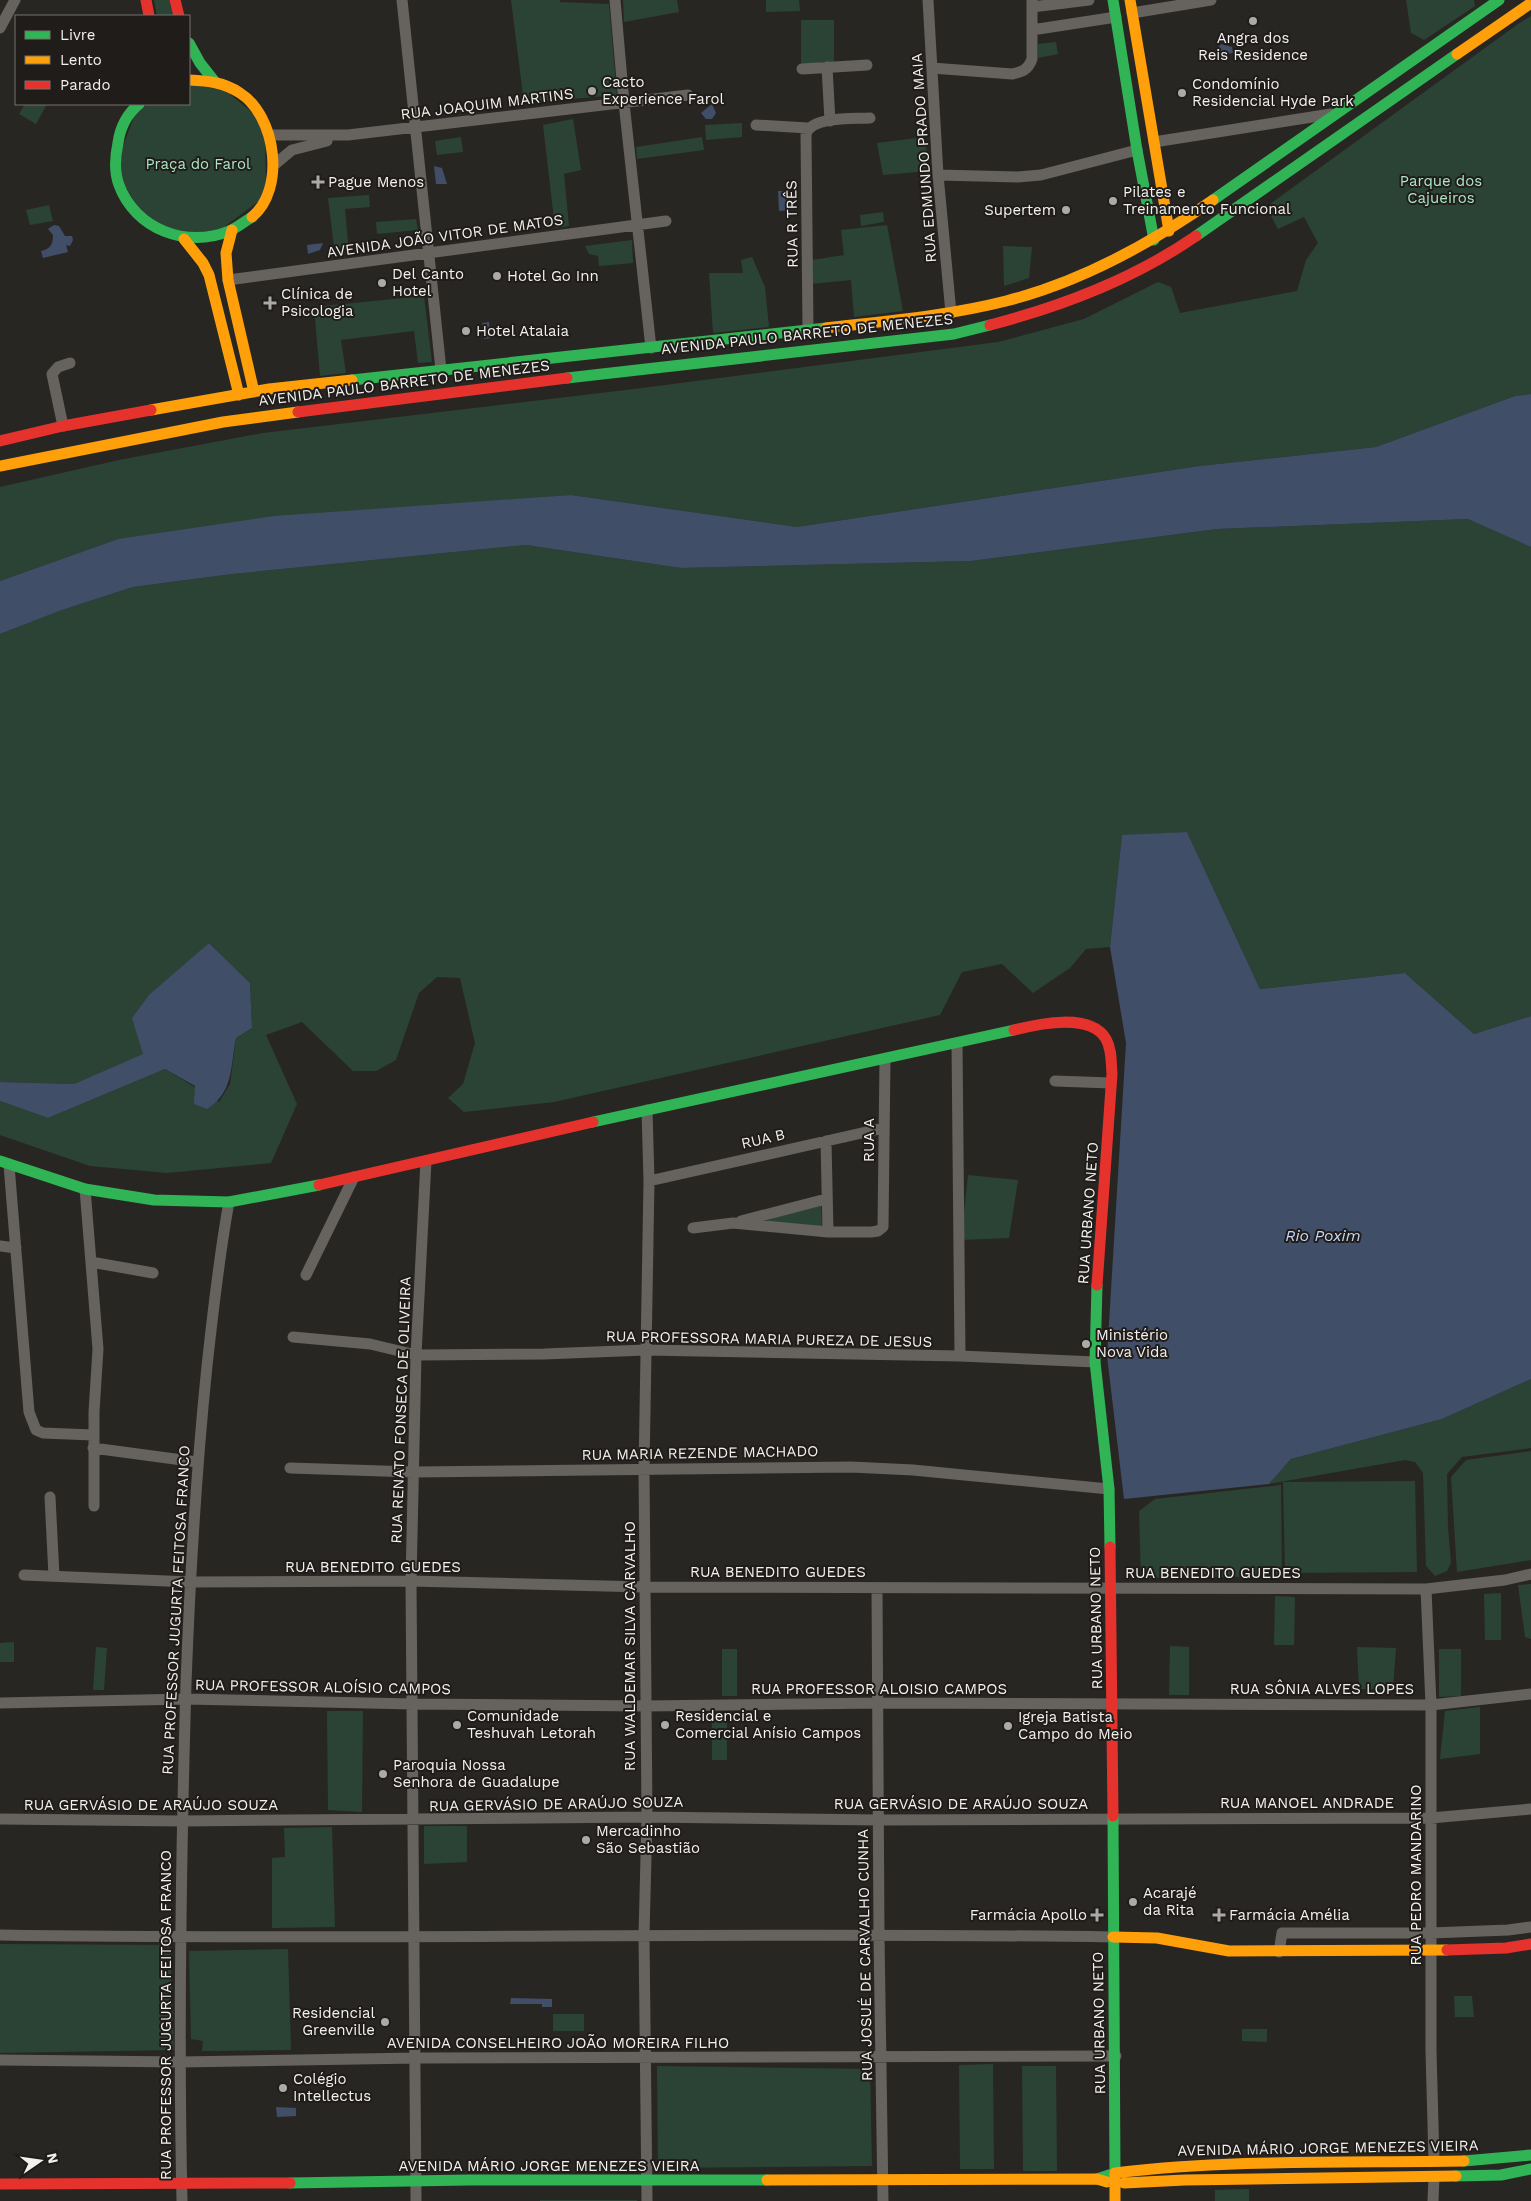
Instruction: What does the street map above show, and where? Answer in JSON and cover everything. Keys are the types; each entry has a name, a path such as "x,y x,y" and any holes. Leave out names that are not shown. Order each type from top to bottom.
{"main road":[{"path":"146,0 149,15"},
{"path":"175,0 178,15"},
{"path":"1113,0 1137,150 1154,240"},
{"path":"1130,0 1169,231"},
{"name":"AVENIDA PAULO BARRETO DE MENEZES","path":"0,441 63,426 246,402 442,370 951,313 1007,301 1059,284 1109,263 1169,231 1499,0"},
{"name":"AVENIDA PAULO BARRETO DE MENEZES","path":"0,466 223,422 651,367 814,352 954,334 1038,312 1075,299 1140,270 1189,241 1531,3"},
{"path":"1121,47 1137,44"},
{"path":"190,45 200,64 215,82"},
{"path":"137,105 123,125 116,146 115,167 120,188 130,207 145,222 164,233 184,239 209,238 232,230 245,222 257,210 266,196 274,165 270,136 258,112 250,102 234,90 215,82 190,80"},
{"path":"1146,196 1162,190"},
{"path":"232,230 226,253 228,280 246,402"},
{"path":"184,239 200,258 209,275 246,402"},
{"path":"69,451 102,438 246,402 274,415"},
{"name":"RUA URBANO NETO","path":"957,1043 1040,1024 1068,1022 1090,1025 1104,1037 1110,1049 1111,1083 1096,1305 1095,1362 1109,1489 1112,1588 1113,1937 1116,2056 1115,2201"},
{"path":"5,1163 85,1189 154,1200 230,1202 295,1191 647,1110 957,1043"},
{"path":"1113,1937 1157,1938 1229,1951 1279,1952 1432,1951 1506,1948 1531,1944"},
{"name":"AVENIDA MÁRIO JORGE MENEZES VIEIRA","path":"0,2184 755,2179 883,2181 1097,2179 1228,2163 1510,2159 1531,2155"},
{"path":"1501,2175 1510,2159"},
{"name":"AVENIDA MÁRIO JORGE MENEZES VIEIRA","path":"1115,2178 1185,2180 1434,2177 1501,2175 1531,2169"}],"street":[{"path":"0,28 15,0"},
{"path":"402,0 442,370"},
{"path":"615,0 636,225 650,348"},
{"name":"RUA EDMUNDO PRADO MAIA","path":"928,0 938,175 951,313"},
{"path":"932,68 1012,74 1022,72 1029,66 1032,59 1032,4 1089,0"},
{"path":"1132,13 1211,0"},
{"path":"1032,30 1116,18"},
{"path":"802,68 867,65"},
{"path":"827,68 830,121"},
{"name":"RUA JOAQUIM MARTINS","path":"270,136 348,135 688,95"},
{"path":"1154,142 1340,113"},
{"path":"756,125 812,125 830,121 870,118"},
{"name":"RUA R TRÊS","path":"808,330 806,134 812,125"},
{"name":"RUA JOAQUIM MARTINS","path":"274,165 292,150 348,135"},
{"path":"938,175 1018,177 1041,175 1137,150"},
{"name":"AVENIDA JOÃO VITOR DE MATOS","path":"228,280 666,221"},
{"path":"63,426 52,374 58,367 70,363"},
{"path":"957,1043 960,1356"},
{"name":"RUA A","path":"828,1232 878,1231 883,1227 885,1059"},
{"path":"1055,1081 1111,1083"},
{"name":"RUA WALDEMAR SILVA CARVALHO","path":"647,1110 650,1181 644,1469 647,1817 644,1935 647,2201"},
{"name":"RUA B","path":"650,1181 884,1128"},
{"path":"733,1223 828,1232 826,1141"},
{"name":"RUA RENATO FONSECA DE OLIVEIRA","path":"416,2201 416,2058 413,1936 412,1472 426,1161"},
{"path":"5,1163 16,1248 30,1412 36,1430 43,1433 93,1435"},
{"path":"306,1275 354,1177"},
{"path":"85,1189 98,1349 93,1435 94,1506"},
{"path":"692,1228 733,1223 826,1199"},
{"name":"RUA PROFESSOR JUGURTA FEITOSA FRANCO","path":"182,2201 179,1938 181,1821 190,1582 197,1462 221,1250 230,1202"},
{"path":"0,1246 16,1248"},
{"path":"91,1262 153,1273"},
{"name":"RUA PROFESSORA MARIA PUREZA DE JESUS","path":"294,1337 370,1344 416,1355 544,1354 646,1350 960,1356 1095,1362"},
{"path":"93,1448 197,1462"},
{"name":"RUA MARIA REZENDE MACHADO","path":"290,1468 412,1472 851,1467 913,1470 1109,1489"},
{"path":"50,1497 54,1576"},
{"name":"RUA BENEDITO GUEDES","path":"24,1576 190,1582 412,1581 644,1587 1426,1589 1505,1580 1531,1574"},
{"name":"RUA JOSUÉ DE CARVALHO CUNHA","path":"877,1588 883,2201"},
{"name":"RUA PEDRO MANDARINO","path":"1426,1589 1431,1705 1431,2069 1434,2161"},
{"name":"RUA SÔNIA ALVES LOPES","path":"1113,1704 1431,1705 1531,1694"},
{"name":"RUA PROFESSOR ALOÍSIO CAMPOS","path":"0,1703 186,1699 413,1704 646,1706"},
{"name":"RUA PROFESSOR ALOISIO CAMPOS","path":"646,1706 1113,1704"},
{"name":"RUA MANOEL ANDRADE","path":"1112,1819 1431,1818 1531,1809"},
{"name":"RUA GERVÁSIO DE ARAÚJO SOUZA","path":"0,1819 181,1821 647,1817 878,1820 1112,1819"},
{"path":"1279,1952 1282,1933 1508,1930 1531,1926"},
{"path":"0,1935 179,1938 644,1935 1113,1937"},
{"name":"AVENIDA CONSELHEIRO JOÃO MOREIRA FILHO","path":"0,2060 180,2062 416,2058 1116,2056"},
{"path":"1433,2201 1434,2177"}],"green space":[{"path":"154,0 169,0 174,15 157,15"},
{"path":"511,0 560,0 560,2 609,4 617,95 524,103"},
{"path":"623,0 677,0 679,12 624,22"},
{"path":"766,0 799,0 800,11 766,12"},
{"path":"1406,0 1474,0 1475,6 1424,40 1411,33"},
{"name":"Parque dos Cajueiros","path":"1531,16 1531,394 1515,396 1376,447 1199,466 797,527 571,495 118,539 0,581 0,487 119,460 263,433 634,389 998,342 1084,319 1158,282 1171,287 1180,313 1297,291 1306,260 1318,243 1304,217 1278,229 1266,207"},
{"path":"801,20 834,20 834,62 801,64"},
{"path":"1056,42 1058,54 1038,58 1038,44"},
{"name":"Praça do Farol","path":"190,80 215,82 265,123 266,196 209,238 145,222 115,167 139,105 190,105"},
{"path":"24,105 46,105 36,124 19,114"},
{"path":"573,119 581,170 564,174 569,226 555,228 543,125"},
{"path":"742,123 742,137 706,140 705,125"},
{"path":"461,137 463,152 437,155 435,141"},
{"path":"702,137 704,150 637,159 636,147"},
{"path":"925,137 929,171 883,175 877,143"},
{"path":"369,195 370,207 345,209 349,253 335,255 328,198"},
{"path":"49,205 53,221 30,225 26,210"},
{"path":"883,212 884,222 861,226 860,215"},
{"path":"416,219 418,230 377,234 376,222"},
{"path":"887,225 903,311 854,317 851,280 811,284 812,260 844,255 841,230"},
{"path":"632,240 633,263 599,266 598,256 589,254 585,246"},
{"path":"1003,246 1032,247 1029,278 1004,286"},
{"path":"752,257 765,287 769,327 713,333 709,273 743,273 741,260"},
{"path":"424,296 432,362 418,363 414,331 341,340 346,373 320,376 314,307"},
{"path":"1469,519 1531,547 1531,1016 1474,1034 1405,973 1260,989 1187,832 1122,836 1110,947 1086,949 1070,968 1033,993 1002,964 962,972 940,1015 554,1102 464,1112 448,1098 463,1084 475,1043 460,978 437,977 419,993 396,1060 376,1071 353,1071 302,1022 266,1035 297,1104 271,1163 167,1173 90,1166 0,1135 0,1101 48,1118 165,1069 219,1102 230,1084 236,1038 252,1028 250,983 209,943 183,967 144,1054 74,1084 0,1082 0,634 62,610 133,587 232,574 526,545 681,568 971,561 1217,529"},
{"path":"968,1175 1018,1180 1009,1238 961,1240"},
{"path":"821,1206 822,1227 757,1221"},
{"path":"1531,1379 1531,1448 1462,1457 1447,1474 1451,1563 1447,1571 1435,1576 1426,1566 1423,1473 1415,1462 1405,1460 1269,1484 1291,1459 1442,1419"},
{"path":"1531,1451 1531,1560 1457,1572 1451,1477 1466,1460"},
{"path":"1415,1481 1417,1572 1285,1573 1283,1482"},
{"path":"1281,1485 1282,1576 1141,1578 1139,1511 1155,1499"},
{"path":"1531,1584 1531,1639 1525,1637 1518,1585"},
{"path":"1501,1593 1501,1640 1485,1640 1484,1594"},
{"path":"1275,1596 1295,1597 1294,1645 1274,1645"},
{"path":"14,1642 14,1662 0,1662 0,1643"},
{"path":"1170,1646 1189,1647 1189,1695 1169,1695"},
{"path":"96,1647 107,1648 104,1690 93,1690"},
{"path":"1357,1647 1396,1648 1393,1689 1359,1689"},
{"path":"722,1649 737,1649 737,1696 722,1696"},
{"path":"1439,1649 1461,1649 1461,1696 1439,1697"},
{"path":"1480,1707 1480,1754 1440,1759 1445,1711"},
{"path":"327,1711 363,1711 362,1812 328,1810"},
{"path":"712,1713 727,1713 727,1760 712,1760"},
{"path":"424,1826 467,1826 467,1862 424,1864"},
{"path":"332,1827 335,1927 272,1928 272,1858 285,1857 284,1828"},
{"path":"0,1944 170,1945 174,2050 0,2053"},
{"path":"288,1949 291,2050 202,2051 203,2041 191,2039 189,1951"},
{"path":"1454,1996 1472,1996 1474,2017 1455,2017"},
{"path":"553,2014 584,2014 584,2031 553,2031"},
{"path":"1242,2029 1267,2029 1267,2042 1242,2041"},
{"path":"993,2064 994,2169 960,2169 959,2065"},
{"path":"657,2066 870,2069 872,2166 658,2168"},
{"path":"1022,2066 1056,2066 1057,2171 1023,2171"},
{"path":"1249,2189 1249,2201 1215,2201 1215,2190"},
{"path":"637,2200 637,2201 540,2201"}],"water":[{"path":"1221,44 1232,47 1233,53 1209,57 1209,52 1215,51"},
{"path":"712,104 716,113 712,119 706,119 701,113"},
{"path":"434,166 442,168 447,184 436,184"},
{"path":"778,191 790,191 791,210 779,211"},
{"path":"54,225 59,226 65,236 72,236 73,240 70,246 66,245 68,252 43,258 41,251 49,248 52,241 53,235 48,229"},
{"path":"323,243 320,250 308,254 307,245"},
{"path":"489,322 491,338 484,339 482,323"},
{"path":"1531,394 1531,547 1468,519 1217,529 971,561 681,568 526,545 232,574 133,587 62,610 0,634 0,581 118,539 274,516 571,495 797,527 1199,466 1376,447 1515,396"},
{"name":"Rio Poxim","path":"1187,832 1260,989 1405,973 1474,1034 1531,1016 1531,1379 1442,1419 1291,1459 1269,1484 1124,1499 1107,1356 1126,1043 1110,947 1122,835"},
{"path":"209,943 250,983 252,1028 236,1038 226,1087 216,1102 207,1109 194,1104 195,1086 165,1069 48,1118 0,1101 0,1082 74,1084 143,1054 132,1018 149,995"},
{"path":"511,1998 552,1999 552,2007 542,2007 542,2004 510,2004"},
{"path":"276,2107 296,2108 296,2116 277,2117"}],"traffic: fast":[{"path":"1113,0 1137,150 1154,240"},
{"path":"1213,200 1499,0"},
{"path":"190,45 200,63 215,82"},
{"path":"1196,236 1457,54"},
{"path":"138,105 131,112 122,127 117,148 116,164 116,175 119,185 137,213 150,224 164,231 196,238 213,236 229,231 252,217"},
{"path":"567,378 954,334 990,325"},
{"path":"352,380 826,328"},
{"path":"593,1122 1014,1030"},
{"path":"0,1161 85,1189 154,1200 229,1202 319,1185"},
{"path":"1097,1285 1095,1362 1109,1489 1110,1547"},
{"path":"1097,2179 1115,2173 1113,1816"},
{"path":"1464,2161 1531,2155"},
{"path":"1456,2176 1501,2175 1531,2169"},
{"path":"290,2183 469,2180 767,2180"}],"traffic: slow":[{"path":"1130,0 1169,231"},
{"path":"1457,54 1531,3"},
{"path":"190,80 216,83 234,89 252,104 262,118 269,135 273,172 270,189 263,205 252,217"},
{"path":"826,328 961,311 1034,293 1114,260 1165,232 1213,200"},
{"path":"232,230 226,253 228,280 254,392"},
{"path":"184,239 203,263 209,275 239,395"},
{"path":"151,410 269,389 352,380"},
{"path":"0,466 223,422 298,412"},
{"path":"1113,1937 1157,1938 1229,1951 1447,1950"},
{"path":"1115,2201 1115,2173 1246,2164 1464,2161"},
{"path":"1124,2183 1185,2180 1456,2176"},
{"path":"767,2180 1097,2179 1107,2182"}],"traffic: jam":[{"path":"146,0 149,15"},
{"path":"175,0 179,15"},
{"path":"990,325 1044,309 1097,290 1148,265 1196,236"},
{"path":"298,412 567,378"},
{"path":"0,441 63,426 151,410"},
{"path":"1014,1030 1063,1022 1088,1025 1106,1039 1109,1047 1112,1074 1097,1285"},
{"path":"319,1185 593,1122"},
{"path":"1110,1547 1113,1816"},
{"path":"1447,1950 1506,1948 1531,1944"},
{"path":"0,2184 290,2183"}],"place":[{"name":"Angra dos Reis Residence","path":"1253,21"},
{"name":"Cacto Experience Farol","path":"592,91"},
{"name":"Condomínio Residencial Hyde Park","path":"1182,93"},
{"name":"Pague Menos","path":"318,182"},
{"name":"Pilates e Treinamento Funcional","path":"1113,201"},
{"name":"Supertem","path":"1066,210"},
{"name":"Hotel Go Inn","path":"497,276"},
{"name":"Del Canto Hotel","path":"382,283"},
{"name":"Clínica de Psicologia","path":"270,303"},
{"name":"Hotel Atalaia","path":"466,331"},
{"name":"Ministério Nova Vida","path":"1086,1344"},
{"name":"Comunidade Teshuvah Letorah","path":"457,1725"},
{"name":"Residencial e Comercial Anísio Campos","path":"665,1725"},
{"name":"Igreja Batista Campo do Meio","path":"1008,1726"},
{"name":"Paroquia Nossa Senhora de Guadalupe","path":"383,1774"},
{"name":"Mercadinho São Sebastião","path":"586,1840"},
{"name":"Acarajé da Rita","path":"1133,1902"},
{"name":"Farmácia Apollo","path":"1097,1915"},
{"name":"Farmácia Amélia","path":"1219,1915"},
{"name":"Residencial Greenville","path":"385,2022"},
{"name":"Colégio Intellectus","path":"283,2088"}]}
